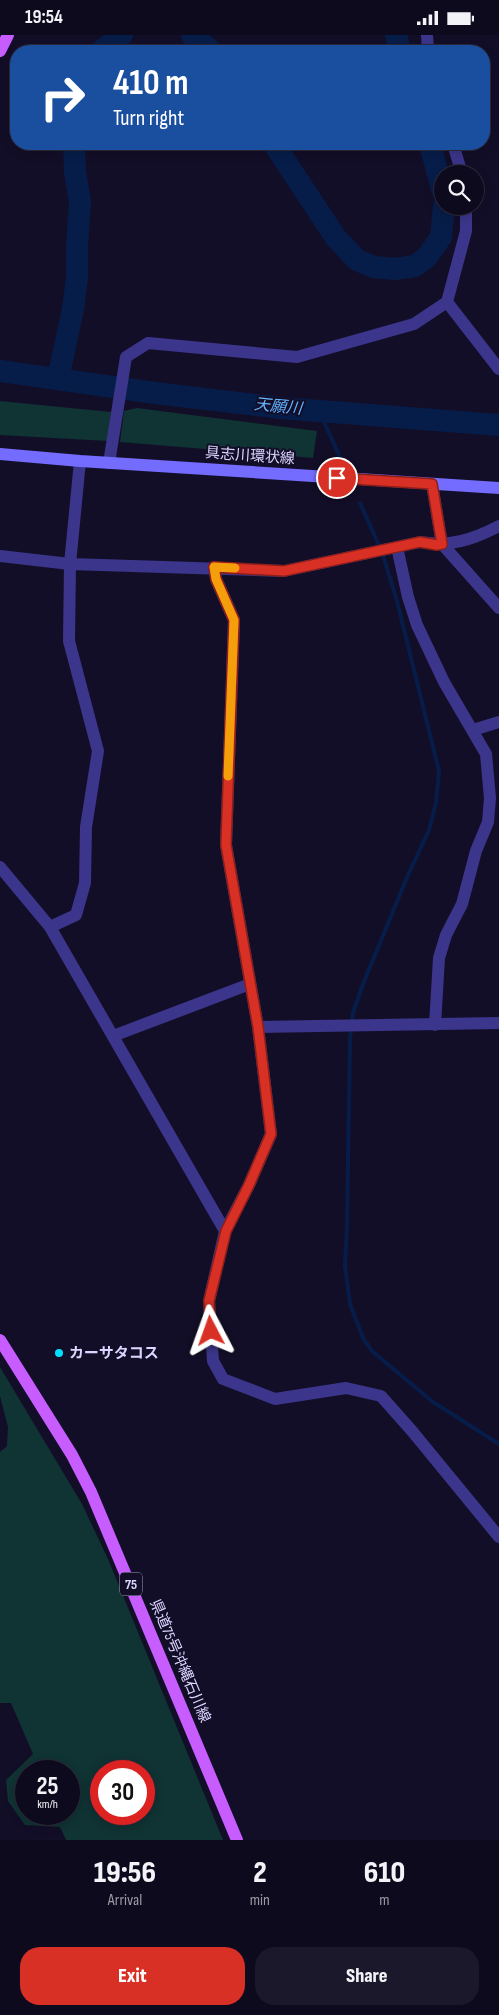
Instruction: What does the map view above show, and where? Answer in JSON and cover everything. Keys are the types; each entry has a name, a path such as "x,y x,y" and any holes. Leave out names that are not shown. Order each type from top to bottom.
{"main road":[{"path":"0,51 8,35"},
{"name":"具志川環状線","path":"0,454 80,461 499,488"},
{"name":"県道75号沖縄石川線","path":"0,1340 72,1455 91,1492 237,1840"}],"street":[{"path":"455,150 459,165"},
{"path":"110,463 126,357 148,343 297,357 414,324 447,302 466,231 466,215"},
{"path":"447,302 499,369"},
{"path":"50,927 76,915 85,883 86,827 98,751 69,641 70,563 80,461"},
{"path":"432,484 442,544 499,608"},
{"path":"0,556 70,563 284,571 420,542 437,545 476,539 499,526"},
{"path":"397,547 408,597 417,625 444,682 486,754 490,798 488,822 476,851 462,904 446,935 439,957 435,1025"},
{"path":"214,567 216,579 234,620 226,845 258,1027 271,1134 249,1185 226,1231 209,1301 213,1361 223,1379 275,1399 346,1388 381,1396 499,1537"},
{"path":"473,730 499,722"},
{"path":"0,867 50,927 226,1231"},
{"path":"113,1036 250,984"},
{"path":"258,1027 499,1023"}],"green space":[{"path":"0,401 111,412 108,441 0,435"},
{"path":"137,408 317,431 313,458 120,442 124,411"},
{"path":"0,1367 82,1504 108,1559 223,1840 66,1840 60,1827 25,1825 80,1825 80,1760 27,1760 33,1754 11,1703 0,1703 0,1452 7,1446 8,1427 0,1396"},
{"path":"15,1771 15,1811 8,1801 6,1780"}],"waterway":[{"name":"天願川","path":"109,45 122,35"},
{"name":"天願川","path":"192,35 204,45"},
{"name":"天願川","path":"396,35 398,45"},
{"name":"天願川","path":"58,379 73,309 77,278 80,202 75,172 74,150"},
{"name":"天願川","path":"278,150 336,238 357,260 374,267 395,269 415,266 427,257 441,237 443,215"},
{"name":"天願川","path":"432,150 435,165"},
{"name":"天願川","path":"0,371 155,393 281,408 499,425"},
{"path":"319,411 340,457"},
{"path":"360,503 382,552 397,601 439,771 436,803 429,830 408,875 353,1013 350,1038 345,1266 350,1304 363,1338 372,1351 433,1402 499,1444"}],"slow traffic":[{"path":"228,776 234,620 216,579 214,567 235,568"}],"place":[{"name":"カーサタコス","path":"59,1353"}],"route":[{"path":"211,1331 209,1301 226,1231 249,1185 271,1134 258,1027 226,845 234,620 216,579 214,567 284,571 420,542 442,544 432,484 337,478"}]}
